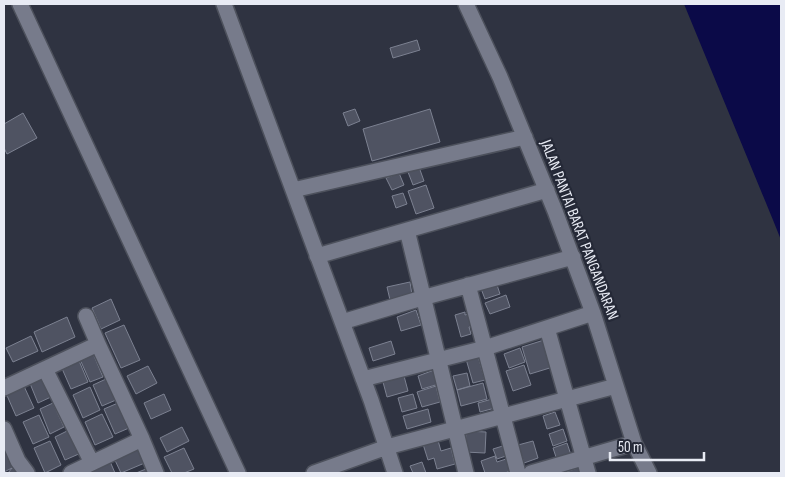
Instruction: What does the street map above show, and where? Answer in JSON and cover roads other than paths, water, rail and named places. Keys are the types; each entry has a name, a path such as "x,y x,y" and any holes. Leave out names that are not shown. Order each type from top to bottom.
{"street":[{"path":"20,4 238,473"},
{"path":"224,4 363,379 395,473"},
{"name":"JALAN PANTAI BARAT PANGANDARAN","path":"466,4 500,77 547,190 593,314 634,443 649,473"},
{"path":"293,190 525,137"},
{"path":"317,256 547,190"},
{"path":"406,230 466,473"},
{"path":"342,322 573,257"},
{"path":"468,285 518,473"},
{"path":"363,379 485,348 593,314"},
{"path":"86,316 156,473"},
{"path":"547,328 588,473"},
{"path":"4,388 98,344"},
{"path":"45,369 92,463"},
{"path":"314,473 387,447 616,386"},
{"path":"4,429 18,461 27,473"},
{"path":"71,473 142,438"},
{"path":"531,473 634,443"}]}
